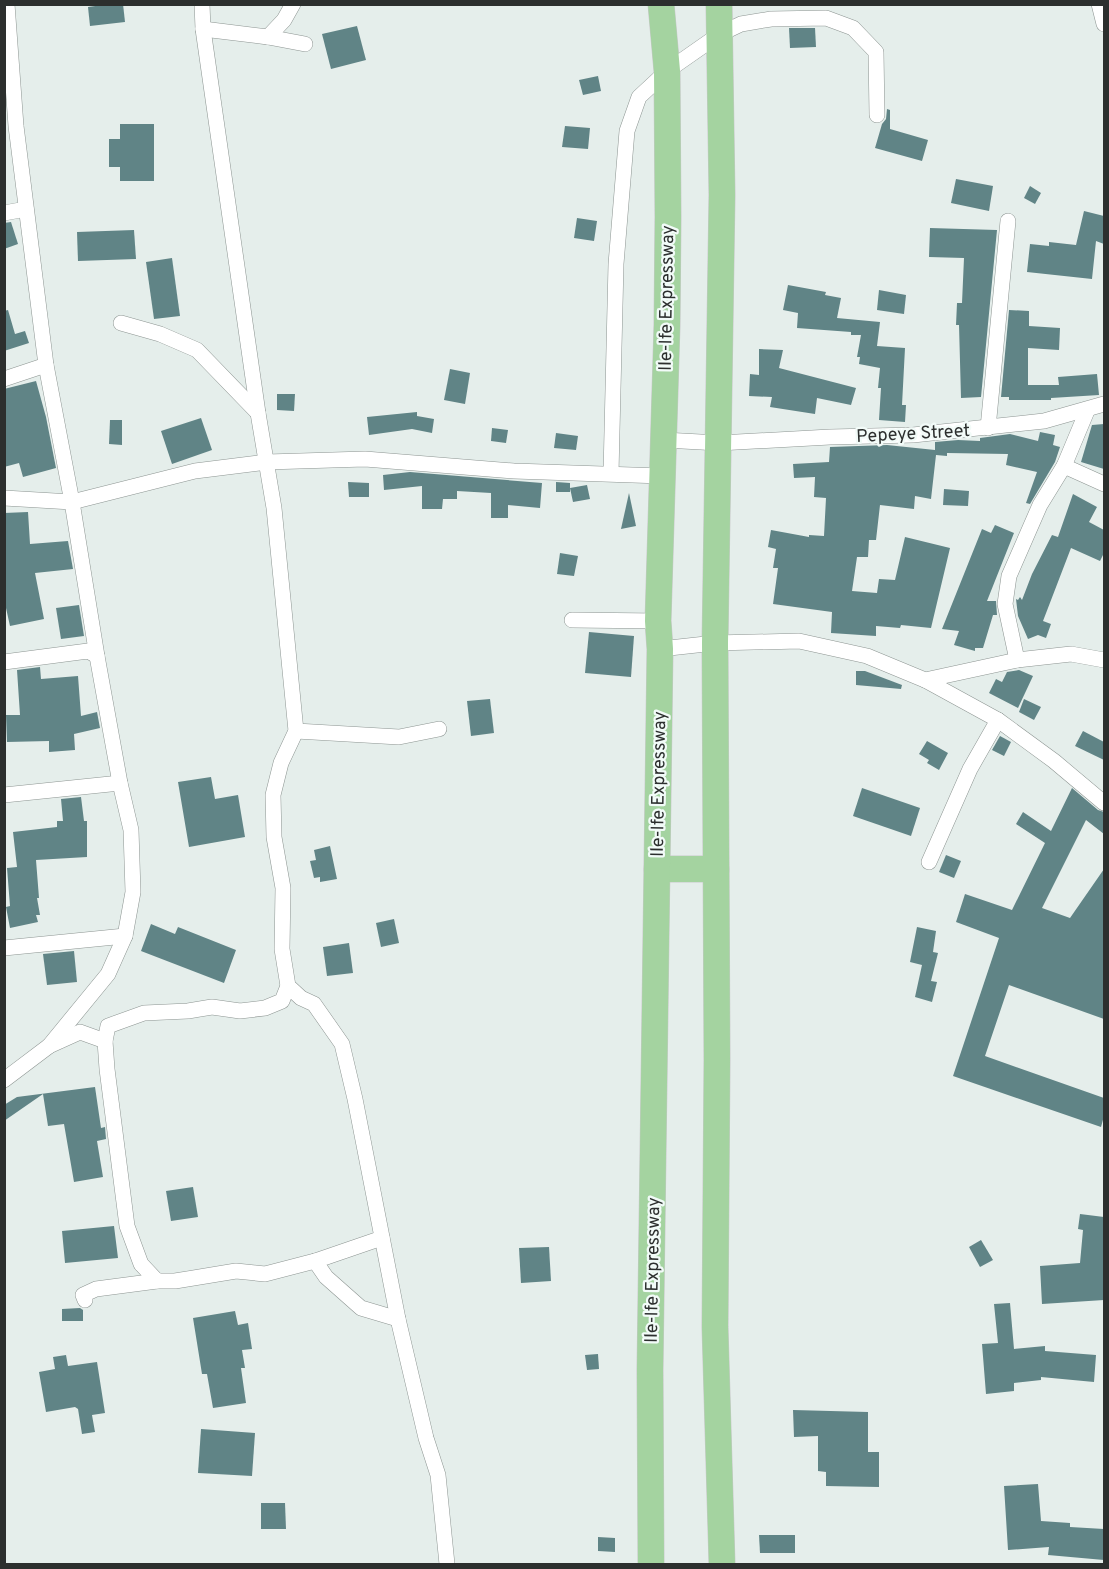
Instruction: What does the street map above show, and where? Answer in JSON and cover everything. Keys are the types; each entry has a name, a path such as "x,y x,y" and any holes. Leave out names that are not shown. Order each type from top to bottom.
{"highway":[{"name":"Ile-Ife Expressway","path":"651,1564 651,1334 660,649 658,621 667,325 667,71 661,4"},
{"path":"718,4 722,195 715,644 715,1328 722,1564"},
{"path":"657,868 716,869"}],"street":[{"path":"7,4 16,126 46,365 72,501 120,783 131,830 134,892 125,936 108,974 49,1046"},
{"path":"157,1281 141,1264 127,1226 105,1041 108,1026 144,1013 188,1011 212,1007 240,1011 265,1008 282,1001 288,986 282,949 283,888 274,837 273,795 281,763 296,731 274,508 258,413 203,29 202,4"},
{"path":"268,37 284,20 293,4"},
{"path":"1099,4 1104,24"},
{"path":"611,473 616,264 627,131 639,97 667,71 720,34 741,24 771,20 826,18 853,28 876,52 877,115"},
{"path":"203,29 305,44"},
{"path":"4,213 26,209"},
{"path":"988,428 1008,221"},
{"path":"121,322 160,334 197,350 258,413"},
{"path":"4,379 46,365"},
{"name":"Pepeye Street","path":"664,440 718,443 913,435 1044,421 1087,411 1104,404"},
{"path":"1017,660 1005,604 1009,576 1040,505 1064,466 1087,411"},
{"path":"4,498 72,501 195,471 267,462 365,459 514,471 662,476"},
{"path":"1064,466 1104,484"},
{"path":"572,620 658,621"},
{"path":"660,649 715,644 799,641 867,656 925,680 998,720 1054,761 1104,803"},
{"path":"4,662 88,651 97,656"},
{"path":"925,680 1017,660 1071,654 1104,660"},
{"path":"929,862 970,769 998,720"},
{"path":"296,731 399,737 439,729"},
{"path":"4,795 120,783"},
{"path":"4,948 125,936"},
{"path":"288,986 301,998 314,1004 342,1044 356,1099 398,1319 426,1438 438,1475 447,1564"},
{"path":"4,1080 49,1046 80,1032 105,1041"},
{"path":"85,1300 82,1295 96,1289 157,1281 175,1281 236,1271 265,1274 315,1261 382,1238"},
{"path":"315,1261 326,1277 361,1308 398,1319"}],"building":[{"path":"123,4 125,22 90,26 88,7"},
{"path":"357,26 366,60 331,69 322,34"},
{"path":"789,28 815,28 816,47 790,48"},
{"path":"598,76 601,91 583,95 579,80"},
{"path":"887,109 890,110 890,129 928,140 922,161 875,148 882,124 886,119"},
{"path":"120,124 154,124 154,181 120,181 120,167 109,167 109,139 120,139"},
{"path":"565,126 590,128 588,149 562,147"},
{"path":"956,179 993,186 989,211 951,203"},
{"path":"1030,186 1041,193 1035,204 1024,198"},
{"path":"1084,211 1104,216 1104,244 1096,241 1092,279 1027,272 1030,244 1049,246 1049,242 1076,245"},
{"path":"577,218 597,221 594,241 574,238"},
{"path":"11,222 18,244 4,249 4,223"},
{"path":"930,228 997,230 981,397 961,398 959,325 956,325 957,303 962,303 964,258 929,257"},
{"path":"134,230 136,259 78,261 77,232"},
{"path":"172,258 180,316 154,319 146,262"},
{"path":"788,285 826,292 825,295 841,298 837,318 880,322 877,346 905,348 902,405 906,405 905,422 879,420 880,368 859,364 860,357 857,357 861,335 851,335 851,332 797,328 798,313 783,310"},
{"path":"879,290 906,295 904,314 877,310"},
{"path":"8,310 15,334 25,331 29,343 4,351 4,311"},
{"path":"1009,310 1029,311 1029,326 1060,328 1059,350 1028,348 1028,385 1059,385 1058,377 1097,374 1099,395 1051,398 1051,400 1009,400 1009,397 1001,397"},
{"path":"759,349 783,350 779,368 856,388 851,405 817,398 815,414 770,407 772,397 749,396 750,374 759,375"},
{"path":"450,369 470,373 465,404 444,400"},
{"path":"36,381 56,468 23,477 19,463 4,467 4,389"},
{"path":"277,394 295,394 294,411 277,410"},
{"path":"417,412 417,416 434,419 432,433 412,429 369,435 367,417"},
{"path":"201,418 212,450 172,464 161,431"},
{"path":"110,420 122,420 122,445 109,444"},
{"path":"1104,424 1104,469 1081,462 1092,425"},
{"path":"492,428 508,430 506,443 491,441"},
{"path":"1040,432 1055,435 1053,445 1060,447 1055,462 1030,504 1026,503 1037,472 1006,465 1008,454 947,453 947,456 936,455 931,499 915,496 914,509 880,505 876,540 869,540 868,557 857,557 852,591 877,593 879,579 895,580 905,537 950,548 931,628 901,625 900,628 876,626 876,636 831,633 832,612 773,604 778,568 773,568 776,549 768,547 771,530 809,537 809,535 824,536 826,498 814,497 815,477 794,478 793,464 829,462 830,447 887,445 935,450 935,442 980,441 980,438 1010,434 1038,441"},
{"path":"556,433 578,436 576,450 554,448"},
{"path":"410,472 542,483 540,508 508,505 508,518 491,518 491,493 457,491 457,499 443,499 442,509 422,509 422,486 384,490 383,475"},
{"path":"348,482 369,483 369,497 349,497"},
{"path":"556,482 570,483 570,492 556,492"},
{"path":"587,485 590,499 573,502 570,488"},
{"path":"944,489 969,491 968,506 943,505"},
{"path":"629,493 636,526 621,529"},
{"path":"1073,494 1097,507 1089,522 1104,530 1104,553 1100,561 1071,548 1043,621 1051,624 1046,638 1038,635 1028,639 1018,616 1016,599 1020,597 1022,600 1032,574 1052,535 1058,537"},
{"path":"28,512 30,544 68,541 73,569 35,573 44,619 10,626 4,599 4,513"},
{"path":"995,525 1014,533 987,601 996,601 997,615 993,615 983,648 975,648 975,651 954,645 959,631 942,629 982,529 991,533"},
{"path":"560,553 578,556 574,576 557,574"},
{"path":"79,605 84,636 61,639 56,608"},
{"path":"589,632 634,636 631,677 585,673"},
{"path":"40,667 41,679 78,676 81,716 97,712 100,728 74,734 75,750 49,752 49,741 7,742 6,715 20,715 17,670"},
{"path":"1019,670 1033,676 1018,708 989,693 996,679 1002,682 1007,672"},
{"path":"856,671 865,671 902,685 901,689 856,685"},
{"path":"490,699 494,733 471,736 467,701"},
{"path":"1024,699 1041,707 1034,720 1019,712"},
{"path":"1083,731 1104,742 1104,760 1075,746"},
{"path":"1000,736 1011,742 1004,756 992,750"},
{"path":"927,741 948,753 939,770 927,763 929,760 919,754"},
{"path":"211,777 215,799 238,795 245,837 189,847 178,782"},
{"path":"862,788 920,808 911,836 853,816"},
{"path":"1072,788 1098,810 1104,812 1104,834 1086,820 1042,908 1070,918 1104,869 1104,1019 1009,985 985,1056 1104,1098 1104,1116 1101,1127 953,1076 999,938 956,922 965,894 1012,910 1045,843 1016,824 1023,812 1051,831"},
{"path":"81,797 84,821 87,821 87,857 36,860 40,915 36,915 38,922 10,928 6,907 10,906 7,868 17,867 13,832 57,827 57,821 63,821 61,799"},
{"path":"330,846 337,879 320,882 320,877 314,878 310,861 316,860 314,850"},
{"path":"946,855 961,861 954,878 939,872"},
{"path":"394,919 399,943 381,947 376,923"},
{"path":"151,924 175,934 178,927 236,950 224,983 141,951"},
{"path":"917,927 936,931 933,952 938,953 931,981 937,982 932,1002 915,997 922,965 910,962"},
{"path":"349,943 353,973 327,976 323,947"},
{"path":"74,951 77,982 47,985 43,954"},
{"path":"95,1087 101,1128 105,1127 106,1139 97,1141 103,1177 74,1182 64,1124 48,1126 43,1094 4,1121 4,1105 17,1097"},
{"path":"193,1187 198,1217 171,1221 166,1191"},
{"path":"1080,1214 1104,1217 1104,1300 1042,1304 1040,1266 1080,1263 1083,1230 1078,1229"},
{"path":"114,1226 118,1258 65,1263 62,1231"},
{"path":"981,1240 993,1260 980,1267 969,1247"},
{"path":"549,1247 551,1281 521,1283 519,1248"},
{"path":"1010,1303 1014,1349 1045,1346 1045,1351 1096,1355 1094,1382 1041,1377 1041,1380 1014,1383 1014,1391 986,1394 982,1344 998,1343 994,1304"},
{"path":"80,1308 83,1310 83,1321 62,1321 62,1309"},
{"path":"235,1311 238,1325 248,1323 252,1349 242,1350 245,1368 241,1368 246,1403 213,1408 207,1374 202,1374 193,1318"},
{"path":"598,1354 599,1369 587,1370 585,1355"},
{"path":"66,1355 68,1366 97,1362 105,1413 92,1415 95,1432 82,1434 78,1409 75,1407 46,1412 39,1372 55,1369 53,1357"},
{"path":"793,1410 868,1412 868,1452 879,1452 879,1487 826,1486 826,1472 818,1471 818,1436 794,1437"},
{"path":"201,1429 255,1433 252,1476 198,1473"},
{"path":"1038,1484 1041,1521 1070,1523 1070,1527 1104,1529 1104,1560 1048,1555 1049,1547 1008,1550 1004,1486"},
{"path":"261,1503 285,1503 286,1529 261,1529"},
{"path":"759,1535 795,1535 795,1553 760,1553"},
{"path":"598,1537 615,1538 615,1552 598,1551"}]}
